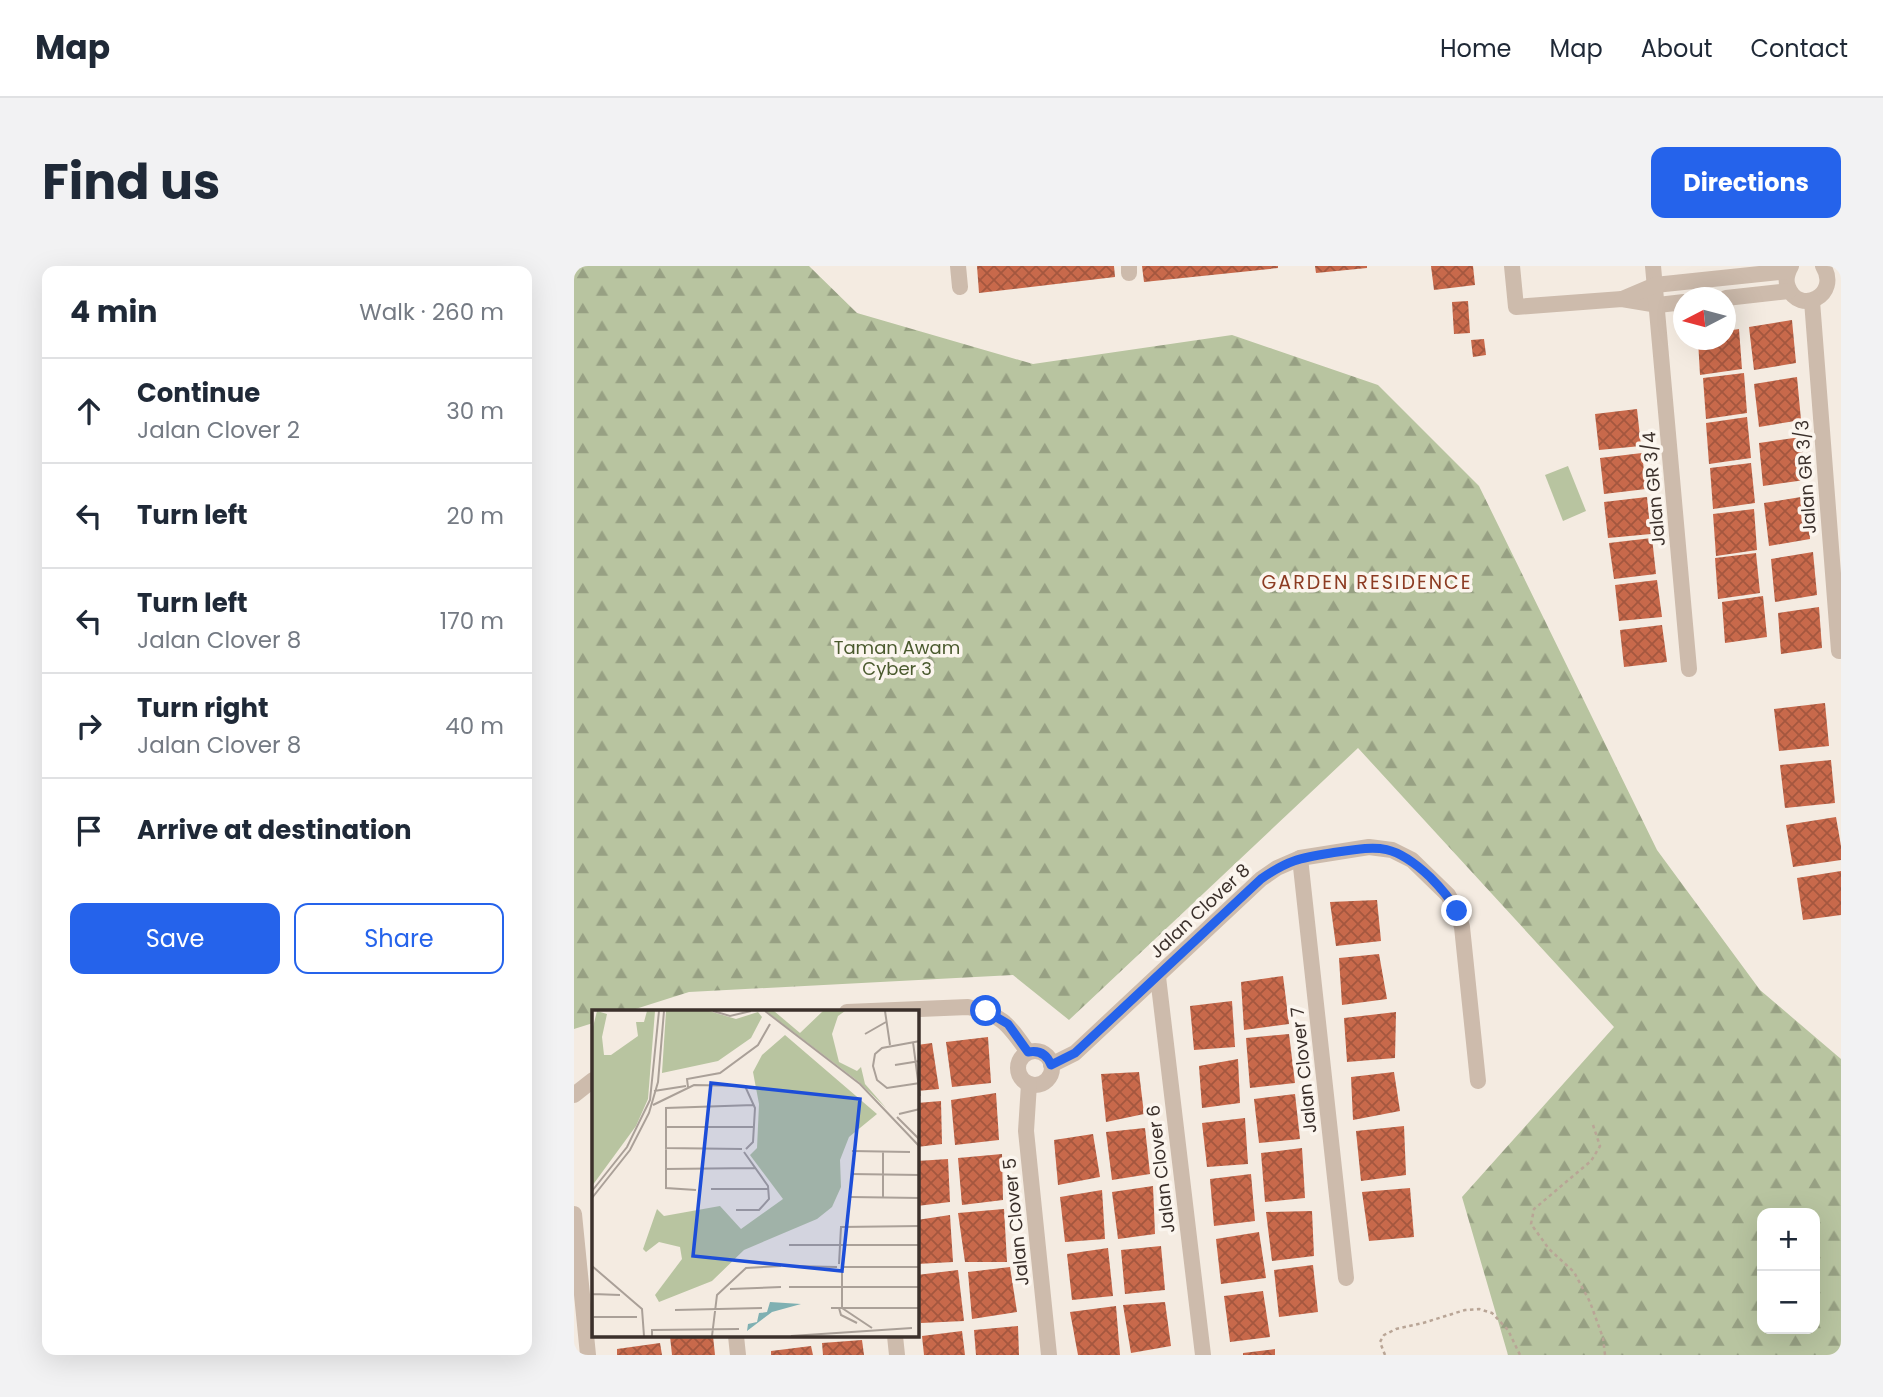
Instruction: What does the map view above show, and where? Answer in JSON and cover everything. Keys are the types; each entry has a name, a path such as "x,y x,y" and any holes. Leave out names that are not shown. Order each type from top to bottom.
{"street":[{"path":"958,266 960,287"},
{"path":"1512,266 1516,307 1622,299 1658,305 1673,303"},
{"path":"1653,266 1655,285"},
{"path":"1622,299 1655,285 1789,269 1786,281 1789,291 1801,300 1812,301 1834,286 1828,280 1830,267"},
{"name":"Jalan GR 3/4","path":"1655,285 1689,669"},
{"path":"1736,297 1789,291"},
{"name":"Jalan GR 3/3","path":"1812,301 1839,651"},
{"name":"Jalan Clover 8","path":"1051,1065 1075,1053 1261,879 1300,858 1369,847 1392,850 1412,860 1448,895 1457,911 1462,927 1478,1081"},
{"name":"Jalan Clover 7","path":"1300,858 1346,1278"},
{"name":"Jalan Clover 6","path":"1158,977 1203,1355"},
{"path":"901,1010 968,1007 986,1011 1008,1024 1028,1052"},
{"path":"1028,1052 1043,1053 1051,1065 1052,1070 1047,1079 1039,1085 1024,1081 1018,1071 1020,1060 1028,1052"},
{"path":"574,1095 592,1081"},
{"name":"Jalan Clover 5","path":"1029,1084 1026,1131 1049,1355"},
{"path":"574,1214 577,1277 588,1355"}],"path":[{"path":"1593,1125 1600,1146 1591,1161 1534,1209 1531,1224 1549,1249 1574,1272 1590,1302 1603,1338 1605,1355"},
{"path":"1385,1355 1380,1342 1384,1335 1396,1329 1465,1310 1479,1309 1492,1313 1508,1329 1520,1355"}],"green space":[{"name":"Taman Awam Cyber 3","path":"574,266 809,266 857,313 1033,364 1232,335 1378,385 1479,486 1657,850 1760,990 1841,1059 1841,1355 1508,1355 1462,1197 1614,1027 1358,748 1069,1020 1013,975 689,992 632,1010 592,1010 592,1023 574,1029"},
{"path":"1568,466 1586,511 1563,521 1545,475"}],"building":[{"path":"977,266 1114,266 1115,277 979,293"},
{"path":"1142,266 1278,266 1278,268 1144,282"},
{"path":"1315,266 1367,266 1367,268 1316,273"},
{"path":"1431,266 1473,266 1475,285 1434,290"},
{"path":"1468,301 1470,333 1454,334 1452,302"},
{"path":"1792,320 1796,363 1754,370 1749,327"},
{"path":"1736,329 1739,329 1742,369 1700,375 1699,350 1736,350"},
{"path":"1484,339 1486,355 1473,357 1471,340"},
{"path":"1744,373 1747,413 1706,419 1703,378"},
{"path":"1797,377 1801,420 1759,427 1754,384"},
{"path":"1637,409 1641,446 1599,450 1595,414"},
{"path":"1747,417 1751,458 1709,464 1706,423"},
{"path":"1801,437 1805,480 1763,486 1759,443"},
{"path":"1642,453 1646,489 1604,494 1600,458"},
{"path":"1751,463 1755,503 1713,509 1710,468"},
{"path":"1807,496 1810,539 1769,546 1764,503"},
{"path":"1647,497 1651,534 1608,538 1604,502"},
{"path":"1754,509 1757,550 1716,556 1713,514"},
{"path":"1652,538 1656,574 1614,579 1609,543"},
{"path":"1813,552 1817,595 1775,602 1771,559"},
{"path":"1756,553 1760,593 1718,599 1715,558"},
{"path":"1657,580 1662,617 1619,621 1615,585"},
{"path":"1763,596 1767,637 1725,643 1722,602"},
{"path":"1819,607 1822,648 1781,654 1778,613"},
{"path":"1662,625 1667,662 1624,667 1620,630"},
{"path":"1825,703 1829,746 1779,751 1774,709"},
{"path":"1831,760 1835,803 1785,808 1780,765"},
{"path":"1836,817 1841,860 1793,867 1786,825"},
{"path":"1841,871 1841,915 1803,920 1797,878"},
{"path":"1377,900 1381,941 1336,946 1330,902"},
{"path":"1379,954 1387,999 1342,1005 1339,958"},
{"path":"1283,976 1289,1024 1244,1030 1241,982"},
{"path":"1232,1001 1235,1047 1194,1050 1190,1006"},
{"path":"1396,1012 1395,1058 1347,1062 1344,1018"},
{"path":"1289,1034 1295,1083 1250,1088 1246,1038"},
{"path":"988,1037 991,1083 952,1087 946,1042"},
{"path":"932,1043 939,1089 919,1091 919,1045"},
{"path":"1238,1059 1240,1103 1202,1108 1199,1066"},
{"path":"1139,1072 1144,1114 1106,1122 1101,1074"},
{"path":"1394,1072 1400,1111 1353,1120 1351,1077"},
{"path":"996,1093 999,1140 955,1145 951,1100"},
{"path":"1295,1094 1300,1139 1259,1143 1254,1099"},
{"path":"941,1101 942,1144 919,1147 919,1103"},
{"path":"1245,1118 1248,1164 1207,1167 1202,1123"},
{"path":"1404,1126 1406,1175 1361,1181 1356,1131"},
{"path":"1145,1128 1150,1174 1112,1180 1106,1132"},
{"path":"1093,1134 1100,1177 1058,1185 1054,1140"},
{"path":"1302,1148 1305,1198 1265,1202 1261,1153"},
{"path":"1002,1154 1003,1200 962,1205 958,1158"},
{"path":"948,1159 950,1202 919,1206 919,1161"},
{"path":"1251,1174 1255,1221 1214,1226 1210,1179"},
{"path":"1153,1186 1155,1234 1118,1239 1112,1192"},
{"path":"1410,1188 1414,1237 1369,1241 1362,1192"},
{"path":"1102,1190 1105,1239 1065,1242 1060,1197"},
{"path":"1004,1209 1007,1262 965,1262 958,1213"},
{"path":"1312,1211 1314,1256 1272,1261 1266,1212"},
{"path":"950,1215 953,1262 919,1264 919,1220"},
{"path":"1259,1232 1266,1278 1221,1284 1216,1239"},
{"path":"1161,1246 1165,1290 1125,1294 1121,1250"},
{"path":"1108,1248 1113,1296 1072,1300 1067,1254"},
{"path":"1313,1265 1318,1312 1279,1317 1274,1270"},
{"path":"1010,1267 1017,1312 972,1319 968,1272"},
{"path":"958,1270 964,1321 921,1323 919,1275"},
{"path":"1263,1291 1270,1337 1230,1342 1224,1296"},
{"path":"1165,1302 1171,1346 1131,1353 1123,1305"},
{"path":"1116,1306 1120,1355 1078,1355 1070,1312"},
{"path":"1018,1326 1019,1355 976,1355 974,1330"},
{"path":"962,1331 965,1355 924,1355 922,1336"},
{"path":"670,1338 713,1338 715,1355 672,1355"},
{"path":"862,1340 864,1355 823,1355 822,1343"},
{"path":"660,1343 662,1355 617,1355 617,1349"},
{"path":"811,1346 813,1355 771,1355 771,1351"},
{"path":"1275,1349 1275,1355 1243,1355 1243,1353"}],"district":[{"name":"GARDEN RESIDENCE","path":"1367,582"}],"route":[{"path":"986,1011 1008,1024 1028,1052 1043,1053 1051,1065 1065,1059 1075,1053 1158,977 1261,879 1300,858 1369,847 1392,850 1412,860 1448,895 1457,911"}]}
